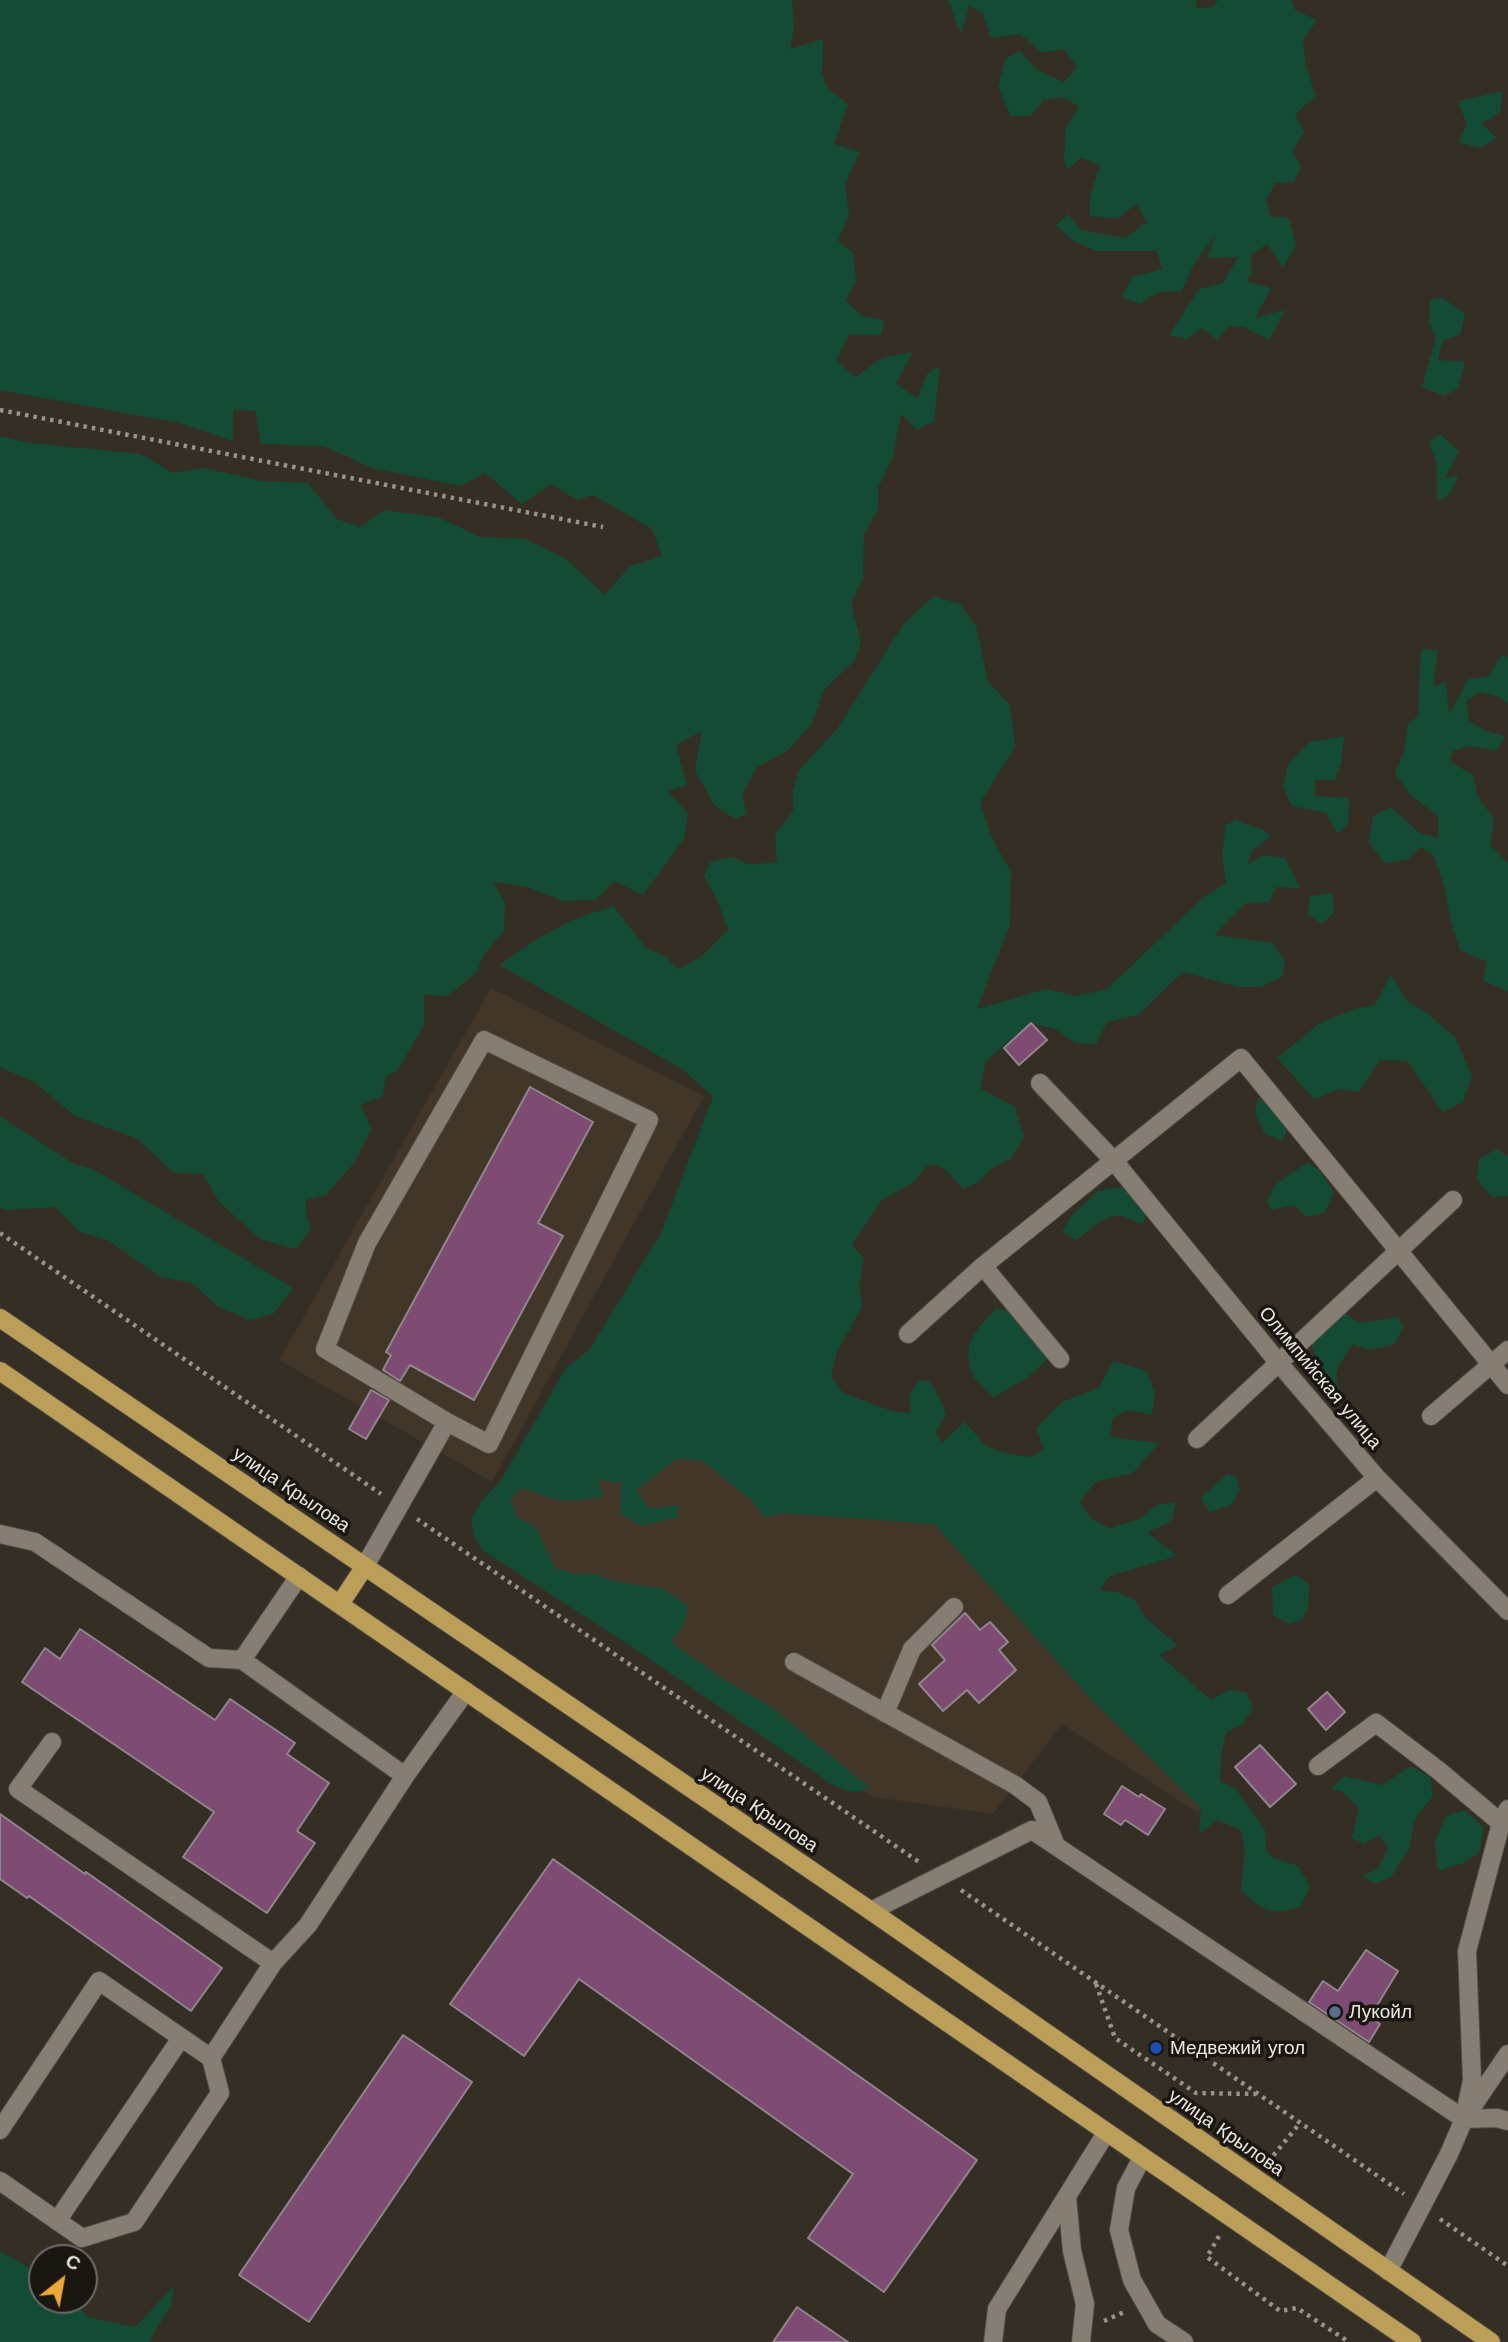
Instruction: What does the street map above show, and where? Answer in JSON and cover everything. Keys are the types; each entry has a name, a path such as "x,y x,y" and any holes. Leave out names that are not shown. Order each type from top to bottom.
{"main road":[{"name":"улица Крылова","path":"0,1318 871,1911 1491,2342"},
{"path":"0,1371 1412,2342"},
{"path":"341,1604 365,1566"}],"street":[{"path":"484,1040 649,1120 489,1444 447,1422 325,1349 367,1243 484,1040"},
{"path":"908,1334 983,1266 1241,1058 1508,1385"},
{"name":"Олимпийская улица","path":"1040,1083 1114,1161 1278,1362 1377,1478 1508,1611"},
{"path":"1197,1439 1453,1200"},
{"path":"983,1266 1060,1359"},
{"path":"1431,1416 1508,1350"},
{"path":"365,1566 447,1422"},
{"path":"1227,1595 1377,1478"},
{"path":"0,1534 35,1542 209,1658 242,1660 405,1776"},
{"path":"242,1660 299,1576"},
{"path":"885,1713 912,1649 954,1607"},
{"path":"794,1662 1015,1785 1038,1802 1056,1846"},
{"path":"211,2058 273,1963 308,1925 405,1776 466,1691"},
{"path":"1318,1766 1376,1723 1505,1816 1467,1951 1472,2080 1464,2119"},
{"path":"52,1742 18,1789 273,1963"},
{"path":"871,1911 1032,1830 1464,2119 1496,2118 1508,2121"},
{"path":"0,2130 99,1982 211,2058 220,2093 134,2222 82,2238 0,2181"},
{"path":"57,2221 181,2038"},
{"path":"1388,2271 1464,2119 1508,2054"},
{"path":"993,2342 997,2309 1107,2133"},
{"path":"1142,2158 1126,2188 1119,2230 1132,2280 1157,2324 1184,2342"},
{"path":"1067,2197 1072,2251 1085,2304 1082,2336"}],"path":[{"path":"0,410 603,527"},
{"path":"0,1233 1508,2266"},
{"path":"1096,1983 1115,2038 1125,2045 1196,2093 1257,2094"},
{"path":"1206,2257 1280,2311 1297,2308 1349,2342"},
{"path":"1082,2336 1145,2302"}],"shaded area":[{"path":"491,988 704,1096 492,1482 279,1360"},
{"path":"588,1356 785,1513 934,1524 1090,1698 1202,1808 1198,1813 1062,1724 993,1814 874,1797 493,1553 503,1493"}],"green space":[{"path":"0,0 792,0 794,29 790,49 823,39 822,74 828,89 848,104 834,144 860,152 845,184 849,214 838,241 853,252 856,281 846,301 862,316 884,320 881,335 850,334 836,360 855,377 882,358 913,352 896,384 918,398 927,374 940,366 934,421 917,430 901,414 893,457 878,488 878,510 864,534 863,579 851,604 861,642 855,660 824,690 812,724 786,752 757,767 742,795 747,814 735,819 714,805 695,771 702,731 676,745 687,785 668,791 688,814 684,839 643,895 614,881 596,900 563,901 527,887 493,882 505,902 504,931 483,956 477,972 448,996 424,995 424,1025 398,1070 386,1076 383,1096 361,1105 371,1130 354,1163 326,1195 306,1200 306,1213 311,1228 296,1249 260,1239 219,1202 203,1174 173,1173 138,1139 75,1116 34,1082 0,1067 0,436 30,443 141,454 173,473 204,468 261,481 308,483 337,519 360,527 384,510 438,517 480,537 525,539 566,559 605,595 630,566 662,556 652,529 593,495 577,500 551,484 522,504 485,473 460,486 372,468 324,446 261,444 255,411 233,410 233,441 179,423 0,390"},
{"path":"948,0 1196,0 1196,8 1213,7 1218,0 1291,0 1295,10 1317,20 1303,40 1306,66 1316,96 1295,114 1304,132 1293,150 1301,168 1294,182 1275,183 1266,201 1271,217 1289,218 1296,245 1283,268 1267,244 1251,255 1248,282 1271,288 1255,318 1285,310 1269,340 1244,327 1229,326 1217,340 1202,328 1187,339 1169,335 1199,289 1223,283 1238,257 1207,258 1216,234 1194,264 1181,291 1158,292 1140,304 1122,297 1132,277 1162,269 1157,251 1097,251 1073,241 1056,225 1068,214 1081,230 1125,238 1147,222 1136,204 1117,219 1090,216 1090,197 1100,165 1081,158 1067,170 1064,158 1066,127 1079,107 1064,97 1044,100 1030,116 1011,116 998,87 1006,58 1020,51 1037,70 1064,82 1077,67 1064,49 1042,53 1020,34 991,38 983,14 969,5 961,35"},
{"path":"1503,91 1500,112 1482,124 1497,138 1480,148 1458,142 1467,124 1458,101"},
{"path":"1443,298 1465,314 1460,335 1443,340 1438,360 1465,362 1458,389 1444,396 1422,387 1436,337 1429,323 1430,300"},
{"path":"1440,434 1459,451 1445,479 1459,475 1448,497 1437,500 1437,465 1429,442"},
{"path":"934,596 960,604 976,626 988,681 1010,705 1015,747 980,803 993,840 1011,872 1010,925 977,1009 1046,989 1076,996 1107,989 1205,896 1226,883 1222,855 1226,825 1236,820 1261,829 1271,836 1252,851 1248,864 1264,855 1286,859 1300,888 1276,887 1270,902 1246,903 1214,935 1273,943 1285,962 1282,977 1261,987 1239,987 1183,972 1138,1015 1107,1022 1096,1044 1075,1043 1055,1029 1029,1023 986,1061 980,1088 1015,1107 1024,1137 1011,1159 991,1169 979,1182 963,1189 949,1173 936,1164 927,1166 914,1182 882,1200 852,1245 864,1258 859,1285 862,1307 837,1352 831,1376 843,1393 895,1412 911,1413 909,1396 919,1380 929,1381 946,1414 936,1433 942,1443 964,1422 990,1448 1030,1457 1044,1449 1036,1428 1062,1402 1099,1388 1113,1361 1147,1371 1155,1394 1152,1415 1128,1410 1113,1418 1110,1437 1159,1443 1133,1473 1095,1482 1080,1502 1092,1519 1109,1528 1140,1519 1157,1505 1176,1502 1171,1522 1147,1532 1177,1556 1110,1576 1099,1590 1117,1592 1135,1600 1144,1616 1178,1646 1159,1655 1211,1700 1229,1690 1246,1692 1253,1708 1243,1724 1226,1733 1221,1755 1220,1782 1235,1788 1265,1829 1266,1850 1273,1858 1298,1866 1310,1886 1301,1906 1291,1909 1268,1910 1255,1903 1241,1890 1245,1851 1241,1830 1217,1820 1199,1834 1201,1808 1090,1698 934,1524 785,1513 764,1517 752,1501 704,1462 678,1458 636,1490 649,1509 678,1505 678,1517 641,1526 620,1514 621,1483 597,1480 604,1496 558,1500 520,1488 510,1501 517,1517 536,1528 555,1568 574,1574 594,1574 617,1582 664,1589 688,1606 685,1622 671,1642 720,1677 771,1707 869,1787 856,1791 833,1785 635,1649 482,1550 475,1538 471,1519 481,1502 501,1480 566,1368 589,1350 661,1233 713,1097 682,1069 499,965 535,940 572,920 613,906 646,948 666,957 678,969 701,957 728,930 718,902 704,876 710,862 732,857 750,865 777,862 775,835 793,811 793,791 799,770 837,729 904,623"},
{"path":"1421,649 1438,650 1433,686 1446,682 1449,715 1468,679 1487,677 1503,654 1508,657 1508,704 1500,697 1480,692 1466,701 1469,721 1486,731 1505,736 1497,751 1470,746 1453,751 1449,761 1473,775 1478,797 1494,819 1490,845 1508,863 1508,991 1483,981 1487,962 1460,950 1434,856 1421,847 1407,860 1385,863 1369,843 1373,816 1391,807 1419,833 1439,838 1438,816 1410,795 1395,773 1404,752 1408,724 1418,716"},
{"path":"1344,736 1341,763 1335,780 1315,780 1315,796 1349,798 1348,824 1338,834 1326,813 1292,806 1283,787 1288,764 1309,742"},
{"path":"1332,893 1334,912 1322,924 1308,915 1310,896"},
{"path":"1391,974 1407,1001 1428,1014 1455,1037 1472,1076 1463,1102 1443,1112 1407,1061 1380,1060 1359,1092 1339,1089 1314,1099 1277,1058 1320,1023 1354,1009 1375,1005"},
{"path":"1258,1098 1269,1104 1288,1128 1282,1141 1265,1134 1255,1114"},
{"path":"0,1116 74,1164 93,1169 293,1288 273,1314 250,1320 217,1306 192,1283 160,1277 108,1240 80,1232 55,1207 7,1210 0,1208"},
{"path":"1498,1149 1508,1157 1508,1196 1492,1197 1477,1180 1479,1158"},
{"path":"1308,1162 1321,1172 1334,1193 1325,1213 1306,1217 1294,1205 1271,1210 1267,1200 1276,1184"},
{"path":"1126,1186 1148,1211 1143,1223 1115,1216 1097,1224 1077,1240 1062,1232 1072,1215 1098,1191"},
{"path":"997,1308 1017,1315 1049,1358 1027,1378 994,1397 974,1377 968,1356 972,1339 982,1323"},
{"path":"1344,1313 1359,1323 1399,1317 1403,1328 1394,1345 1368,1350 1353,1344 1337,1370 1337,1383 1345,1399 1334,1403 1318,1387 1325,1370 1319,1364 1311,1345 1325,1324"},
{"path":"1227,1474 1237,1477 1239,1491 1232,1505 1209,1512 1201,1498"},
{"path":"1295,1575 1309,1584 1308,1608 1302,1620 1289,1624 1273,1615 1272,1587"},
{"path":"1411,1766 1430,1777 1433,1796 1415,1819 1409,1849 1391,1877 1374,1884 1362,1876 1378,1869 1388,1849 1380,1835 1364,1844 1352,1838 1359,1808 1343,1792 1331,1789 1344,1776 1382,1785"},
{"path":"1465,1810 1484,1828 1479,1853 1463,1863 1438,1871 1435,1841 1446,1816"},
{"path":"0,2251 28,2267 28,2314 85,2314 87,2317 135,2327 175,2285 170,2307 149,2342 0,2342"}],"building":[{"path":"1031,1023 1047,1040 1019,1065 1004,1048"},
{"path":"530,1087 593,1122 538,1223 563,1236 474,1400 410,1365 400,1381 383,1370 391,1355 386,1352"},
{"path":"371,1390 389,1400 366,1439 349,1429"},
{"path":"965,1613 980,1630 990,1622 1008,1642 999,1650 1016,1670 979,1703 967,1690 943,1711 919,1684 945,1660 932,1645"},
{"path":"80,1629 215,1720 230,1699 295,1743 287,1754 329,1783 297,1831 315,1843 267,1913 183,1857 214,1812 22,1682 45,1648 60,1659"},
{"path":"1327,1692 1345,1712 1326,1730 1308,1709"},
{"path":"1260,1745 1296,1784 1270,1807 1235,1767"},
{"path":"1122,1786 1165,1809 1148,1835 1125,1820 1121,1825 1104,1814"},
{"path":"0,1814 222,1968 191,2011 29,1896 27,1898 0,1879"},
{"path":"553,1859 977,2160 884,2292 808,2238 853,2174 579,1979 524,2056 450,2004"},
{"path":"1366,1950 1398,1971 1370,2017 1380,2024 1369,2042 1309,2002 1323,1981 1338,1991"},
{"path":"403,2035 472,2082 309,2322 239,2275"},
{"path":"797,2307 848,2342 773,2342"}],"place":[{"name":"Лукойл","path":"1335,2012"},
{"name":"Медвежий угол","path":"1156,2048"}]}
